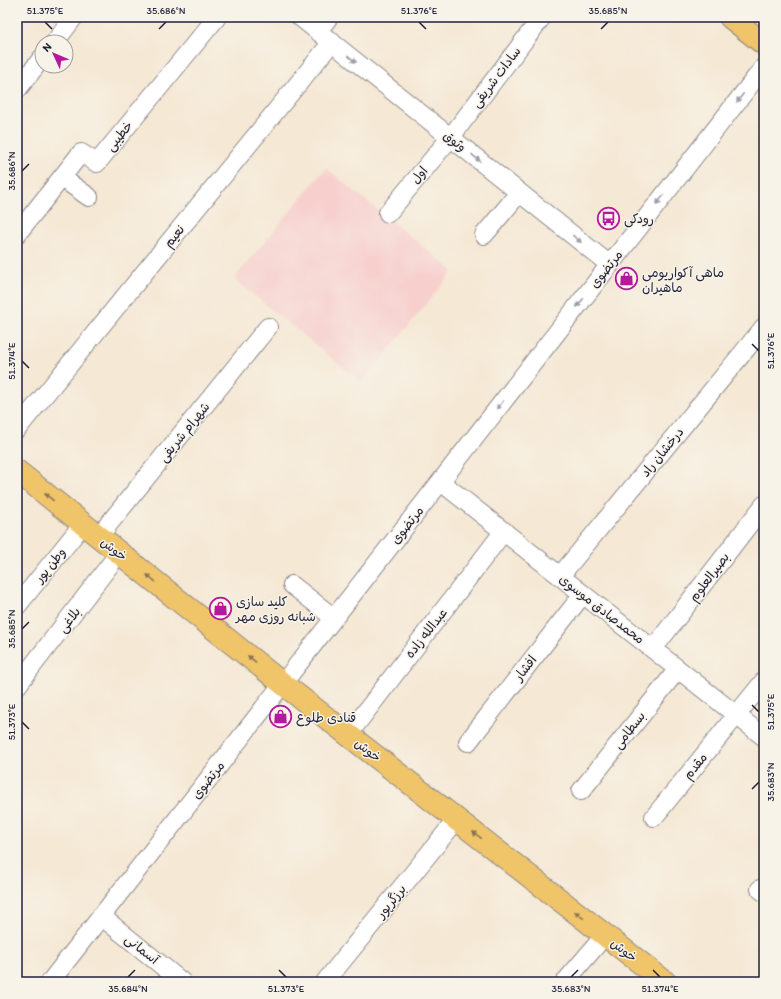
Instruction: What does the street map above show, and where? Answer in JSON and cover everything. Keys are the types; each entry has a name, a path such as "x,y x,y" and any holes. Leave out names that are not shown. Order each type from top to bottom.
{"main road":[{"path":"730,17 764,44"},
{"name":"خوش","path":"19,477 91,530 283,684 665,982"}],"street":[{"path":"61,34 74,17"},
{"name":"خطیبی","path":"17,234 81,153 97,163 217,17"},
{"name":"وثوق","path":"300,17 610,265"},
{"name":"نعیم","path":"17,430 325,37 329,17"},
{"name":"سادات شریفی","path":"450,138 542,17"},
{"name":"مرتضوی","path":"50,982 764,67"},
{"path":"17,90 34,68"},
{"name":"اول","path":"388,213 450,138"},
{"path":"62,178 89,197"},
{"path":"484,235 519,193"},
{"name":"شهرام شریفی","path":"91,530 268,327"},
{"name":"درخشان راد","path":"560,576 764,327"},
{"name":"محمدصادق موسوی","path":"441,482 764,736"},
{"name":"بصیرالعلوم","path":"653,649 764,505"},
{"name":"وطن پور","path":"17,606 91,530"},
{"name":"عبدالله زاده","path":"348,735 504,532"},
{"name":"بلاغی","path":"17,686 120,553"},
{"path":"292,585 334,618"},
{"name":"افشار","path":"468,742 583,594"},
{"name":"بسطامی","path":"581,791 678,669"},
{"name":"مقدم","path":"654,817 764,681"},
{"name":"برزگرپور","path":"325,982 457,819"},
{"name":"آسمانی","path":"101,916 182,982"},
{"path":"565,982 604,935"}],"shaded area":[{"path":"326,168 453,271 362,383 234,279"}],"place":[{"name":"رودکی","path":"609,218"},
{"name":"ماهی آکواریومی ماهیران","path":"627,279"},
{"name":"کلید سازی شبانه روزی مهر","path":"221,608"},
{"name":"قنادی طلوع","path":"281,717"}]}
